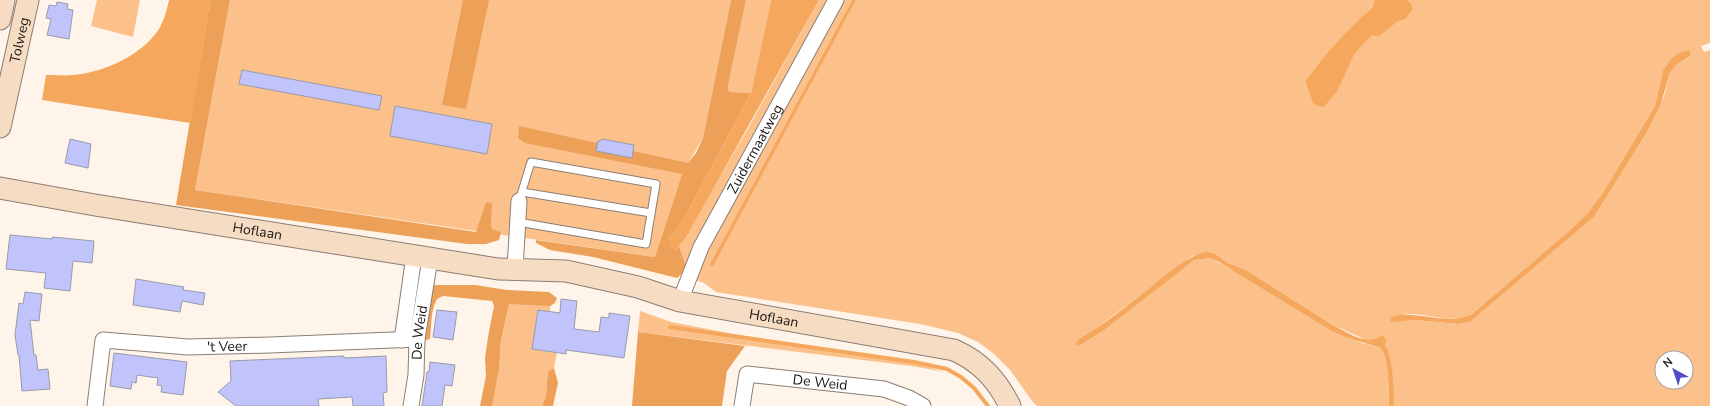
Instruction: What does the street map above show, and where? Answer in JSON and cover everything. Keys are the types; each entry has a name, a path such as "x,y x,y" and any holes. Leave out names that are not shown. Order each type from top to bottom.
{"main road":[{"name":"Tolweg","path":"0,19 4,0"},
{"name":"Tolweg","path":"0,127 28,0"},
{"name":"Hoflaan","path":"0,188 94,206 498,270 515,269 566,271 638,287 680,301 954,350 970,356 984,368 1010,406"}],"street":[{"name":"Zuidermaatweg","path":"680,301 701,247 836,0"},
{"path":"515,269 521,196"},
{"name":"De Weid","path":"411,406 416,375 422,257"},
{"name":"De Weid","path":"402,340 422,257"},
{"name":"'t Veer","path":"95,406 103,340 188,347 417,339"},
{"name":"De Weid","path":"742,406 747,374 884,389 909,398 923,406"}],"lane":[{"path":"518,222 646,244 656,184 530,162 521,196 651,213"}],"shaded area":[{"path":"97,0 140,0 133,37 91,26"},
{"path":"169,0 210,0 190,123 42,100 46,75 74,75 98,70 122,61 143,47 161,26"},
{"path":"210,0 230,0 195,190 476,232 486,202 492,203 491,224 492,229 501,232 499,240 486,244 467,244 176,205"},
{"path":"230,0 731,0 703,138 682,174 655,257 195,190"},
{"path":"463,0 489,0 466,109 442,105"},
{"path":"731,0 746,0 728,86 729,92 751,93 685,217 676,231 668,238 676,250 679,246 687,269 677,278 593,257 550,250 536,243 536,240 655,257 682,174 525,143 518,138 519,126 688,163 696,153 703,138"},
{"path":"746,0 771,0 751,93 729,92 728,86"},
{"path":"771,0 819,0 686,237 676,250 671,247 668,238 676,231 685,217 751,93"},
{"path":"819,0 832,0 687,269 679,246 746,132"},
{"path":"843,0 852,0 710,264 856,0 1710,0 1710,43 1701,46 1704,52 1710,50 1710,406 1394,406 1390,358 1382,335 1376,340 1366,340 1331,324 1246,270 1228,263 1214,253 1192,256 1098,327 1082,344 1103,331 1182,268 1194,260 1210,258 1242,275 1333,332 1362,343 1381,348 1386,360 1389,384 1389,406 1037,406 1010,370 994,354 978,342 958,333 920,324 716,292 704,283 693,279","holes":["1374,4 1388,14 1355,53 1345,73 1312,101 1305,81 1331,48","1691,55 1676,65 1670,73 1664,96 1644,137 1594,217 1470,322 1459,324 1415,320 1391,321 1390,317 1409,314 1450,319 1465,317 1472,314 1570,230 1588,213 1604,191 1655,106 1663,70 1670,60"]},
{"path":"852,0 856,0 713,266 711,266 710,264"},
{"path":"1375,0 1407,0 1412,5 1412,11 1407,15 1407,18 1398,21 1379,36 1372,35 1355,53 1337,91 1324,107 1315,105 1312,101 1305,81 1331,48 1373,6"},
{"path":"1689,50 1691,55 1676,65 1670,73 1660,106 1644,137 1594,217 1470,322 1459,324 1415,320 1391,322 1390,317 1400,315 1452,319 1462,318 1472,314 1570,230 1588,213 1604,191 1655,106 1663,70 1670,60 1677,54"},
{"path":"1204,252 1214,253 1228,263 1246,270 1331,324 1356,337 1370,340 1376,339 1382,335 1386,339 1385,345 1390,357 1394,406 1389,406 1389,384 1386,360 1381,348 1333,332 1219,262 1210,258 1194,260 1103,331 1078,346 1076,343 1078,340 1111,318 1180,265"},
{"path":"430,285 475,285 507,290 549,292 557,298 555,303 550,306 509,304 501,340 499,370 492,406 480,406 486,376 485,358 494,306 492,301 443,296 437,299 432,313 430,339 423,341"},
{"path":"509,303 550,306 550,312 538,310 532,349 557,353 554,368 548,371 546,396 542,406 492,406 499,370 501,340"},
{"path":"640,311 671,322 739,335 907,361 945,372 911,366 638,332"},
{"path":"638,332 745,346 727,371 722,406 632,406"},
{"path":"554,368 558,383 553,406 542,406 546,396 548,371"}],"building":[{"path":"57,2 68,4 67,9 73,10 69,39 47,35 51,19 46,18 49,5 56,6"},
{"path":"242,70 382,96 379,110 239,84"},
{"path":"395,106 492,124 487,154 390,136"},
{"path":"70,139 91,144 88,168 65,163"},
{"path":"602,139 634,145 632,158 596,151 598,141 601,141"},
{"path":"10,235 94,241 92,263 73,261 70,291 44,288 46,273 6,269"},
{"path":"136,279 184,287 183,290 205,293 203,305 182,301 180,312 133,305"},
{"path":"25,292 42,294 39,321 30,320 34,355 36,355 38,370 48,369 50,389 22,391 19,355 15,335 19,303 23,304"},
{"path":"561,299 577,301 574,329 599,332 601,317 609,318 609,313 630,316 624,358 566,350 566,354 532,349 538,310 560,313"},
{"path":"437,310 457,312 453,340 433,337"},
{"path":"114,353 187,362 183,395 161,392 162,386 157,385 158,378 137,375 136,383 132,382 131,389 110,386"},
{"path":"344,356 344,358 386,356 387,392 383,393 384,406 353,406 352,397 318,399 319,406 236,406 218,392 231,381 230,361"},
{"path":"430,362 455,365 452,386 445,385 442,406 422,406"}],"waterway":[{"path":"670,327 914,362 947,369 961,377 974,388 988,406"}]}
